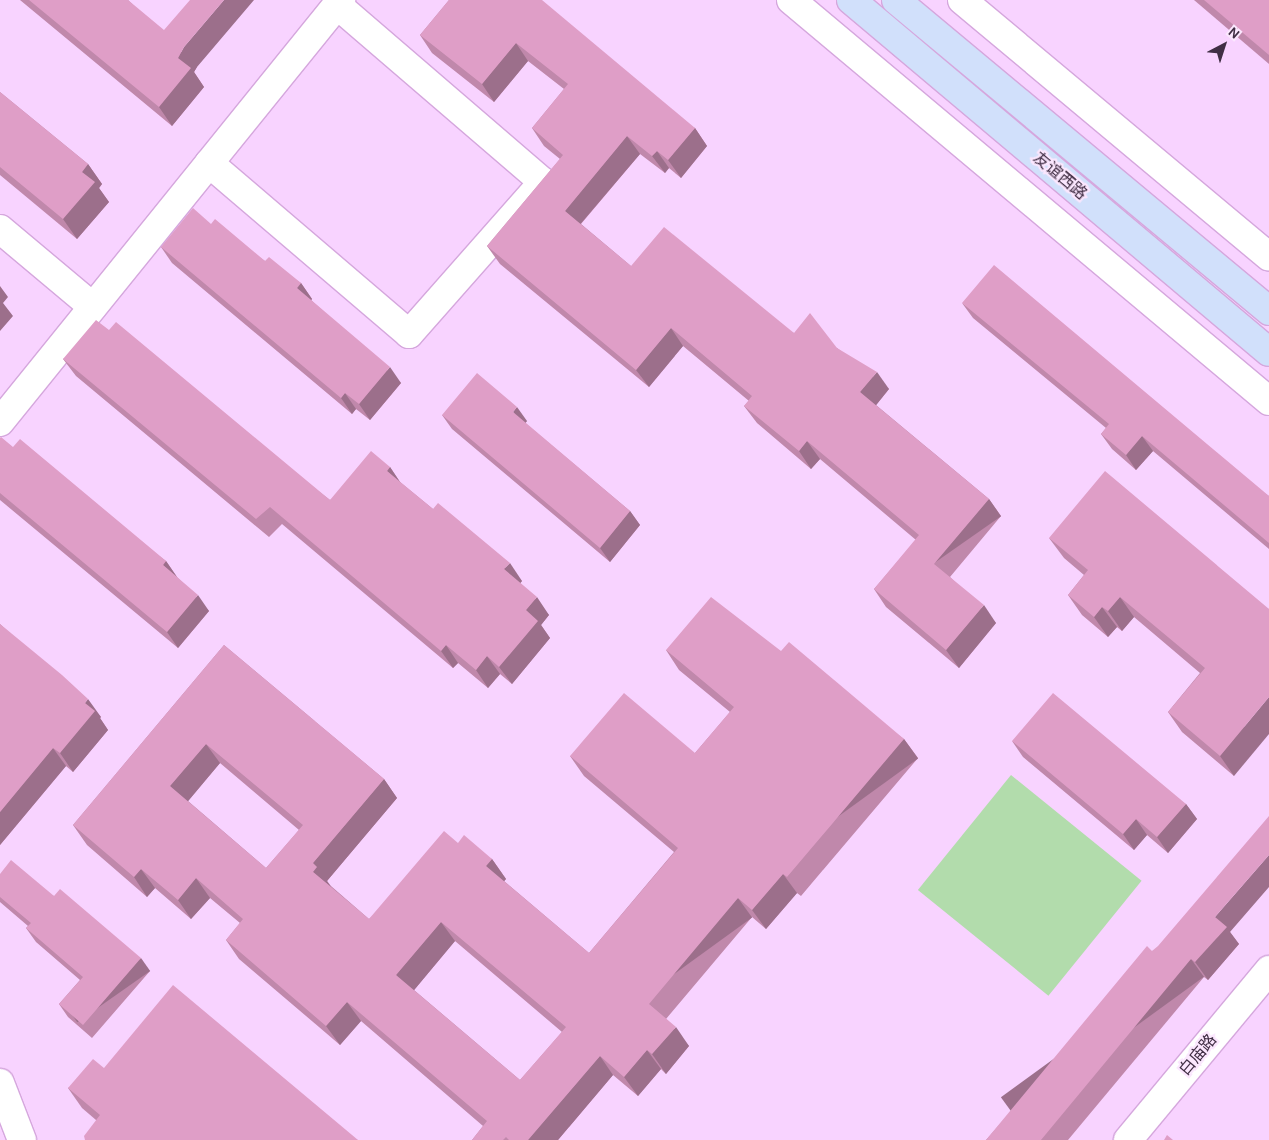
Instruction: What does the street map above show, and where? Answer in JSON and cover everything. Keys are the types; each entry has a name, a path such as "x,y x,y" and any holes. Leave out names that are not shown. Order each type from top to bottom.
{"main road":[{"name":"友谊西路","path":"851,0 1269,352"},
{"name":"友谊西路","path":"896,0 1269,312"}],"street":[{"path":"792,0 1269,401"},
{"path":"962,0 1269,257"},
{"path":"0,422 209,163 339,3 544,182 409,334 209,163"},
{"path":"0,229 93,307"},
{"name":"白庙路","path":"1128,1140 1269,970"},
{"path":"0,1083 22,1140"}],"green space":[{"path":"1011,775 1142,881 1048,996 918,890"}],"building":[{"path":"29,0 128,0 164,30 190,0 224,0 184,47 178,58 191,68 159,107"},
{"path":"449,0 542,0 695,128 668,160 657,151 652,156 627,136 565,211 631,266 664,227 794,333 810,313 837,348 877,372 860,392 989,499 934,564 984,605 946,650 874,589 919,535 807,441 799,451 744,406 752,396 671,328 636,370 487,246 563,155 532,128 568,84 516,43 482,84 420,35"},
{"path":"1204,0 1269,0 1269,55"},
{"path":"0,92 88,164 82,172 95,182 63,219 0,167"},
{"path":"193,208 211,224 215,219 265,261 269,257 301,283 297,288 390,367 359,404 345,393 341,398 161,247"},
{"path":"994,265 1269,496 1269,543 1142,436 1126,455 1101,434 1109,424 962,303"},
{"path":"96,320 109,330 116,322 330,500 371,451 390,467 387,471 433,509 438,503 510,563 504,569 537,597 526,610 538,621 499,667 487,656 476,670 446,645 441,651 270,507 256,519 63,359"},
{"path":"477,373 517,407 513,412 630,511 600,548 442,415"},
{"path":"1,437 13,447 20,439 166,561 163,565 198,595 167,632 0,493"},
{"path":"1105,471 1269,609 1269,697 1220,756 1168,712 1205,668 1120,597 1108,611 1102,607 1094,617 1068,595 1088,570 1049,538"},
{"path":"711,597 781,651 789,642 904,739 787,877 783,874 752,910 738,898 649,1004 676,1027 652,1054 647,1050 624,1077 600,1056 528,1140 509,1140 506,1137 503,1140 472,1140 487,1121 347,1002 326,1026 226,940 243,919 196,878 178,900 141,869 134,877 73,825 224,645 384,779 313,863 317,867 313,872 369,919 444,831 458,843 464,835 492,859 486,866 589,953 678,848 570,756 624,693 695,753 734,707 666,650","holes":["206,744 303,825 266,868 170,786","441,922 566,1027 520,1080 396,975"]},
{"path":"0,624 62,675 88,699 85,703 95,711 60,753 53,748 0,812"},
{"path":"1053,693 1186,804 1157,837 1136,819 1123,834 1012,741"},
{"path":"1269,816 1269,855 1215,917 1227,927 1195,962 1191,959 1041,1140 986,1140 1147,946 1152,951 1158,946"},
{"path":"11,860 54,896 60,889 141,958 83,1025 59,1004 83,977 26,928 31,923 0,897 0,874"},
{"path":"173,985 358,1140 85,1140 84,1136 100,1115 68,1088 93,1059 104,1068"},
{"path":"1167,1135 1173,1140 1164,1140"}]}
